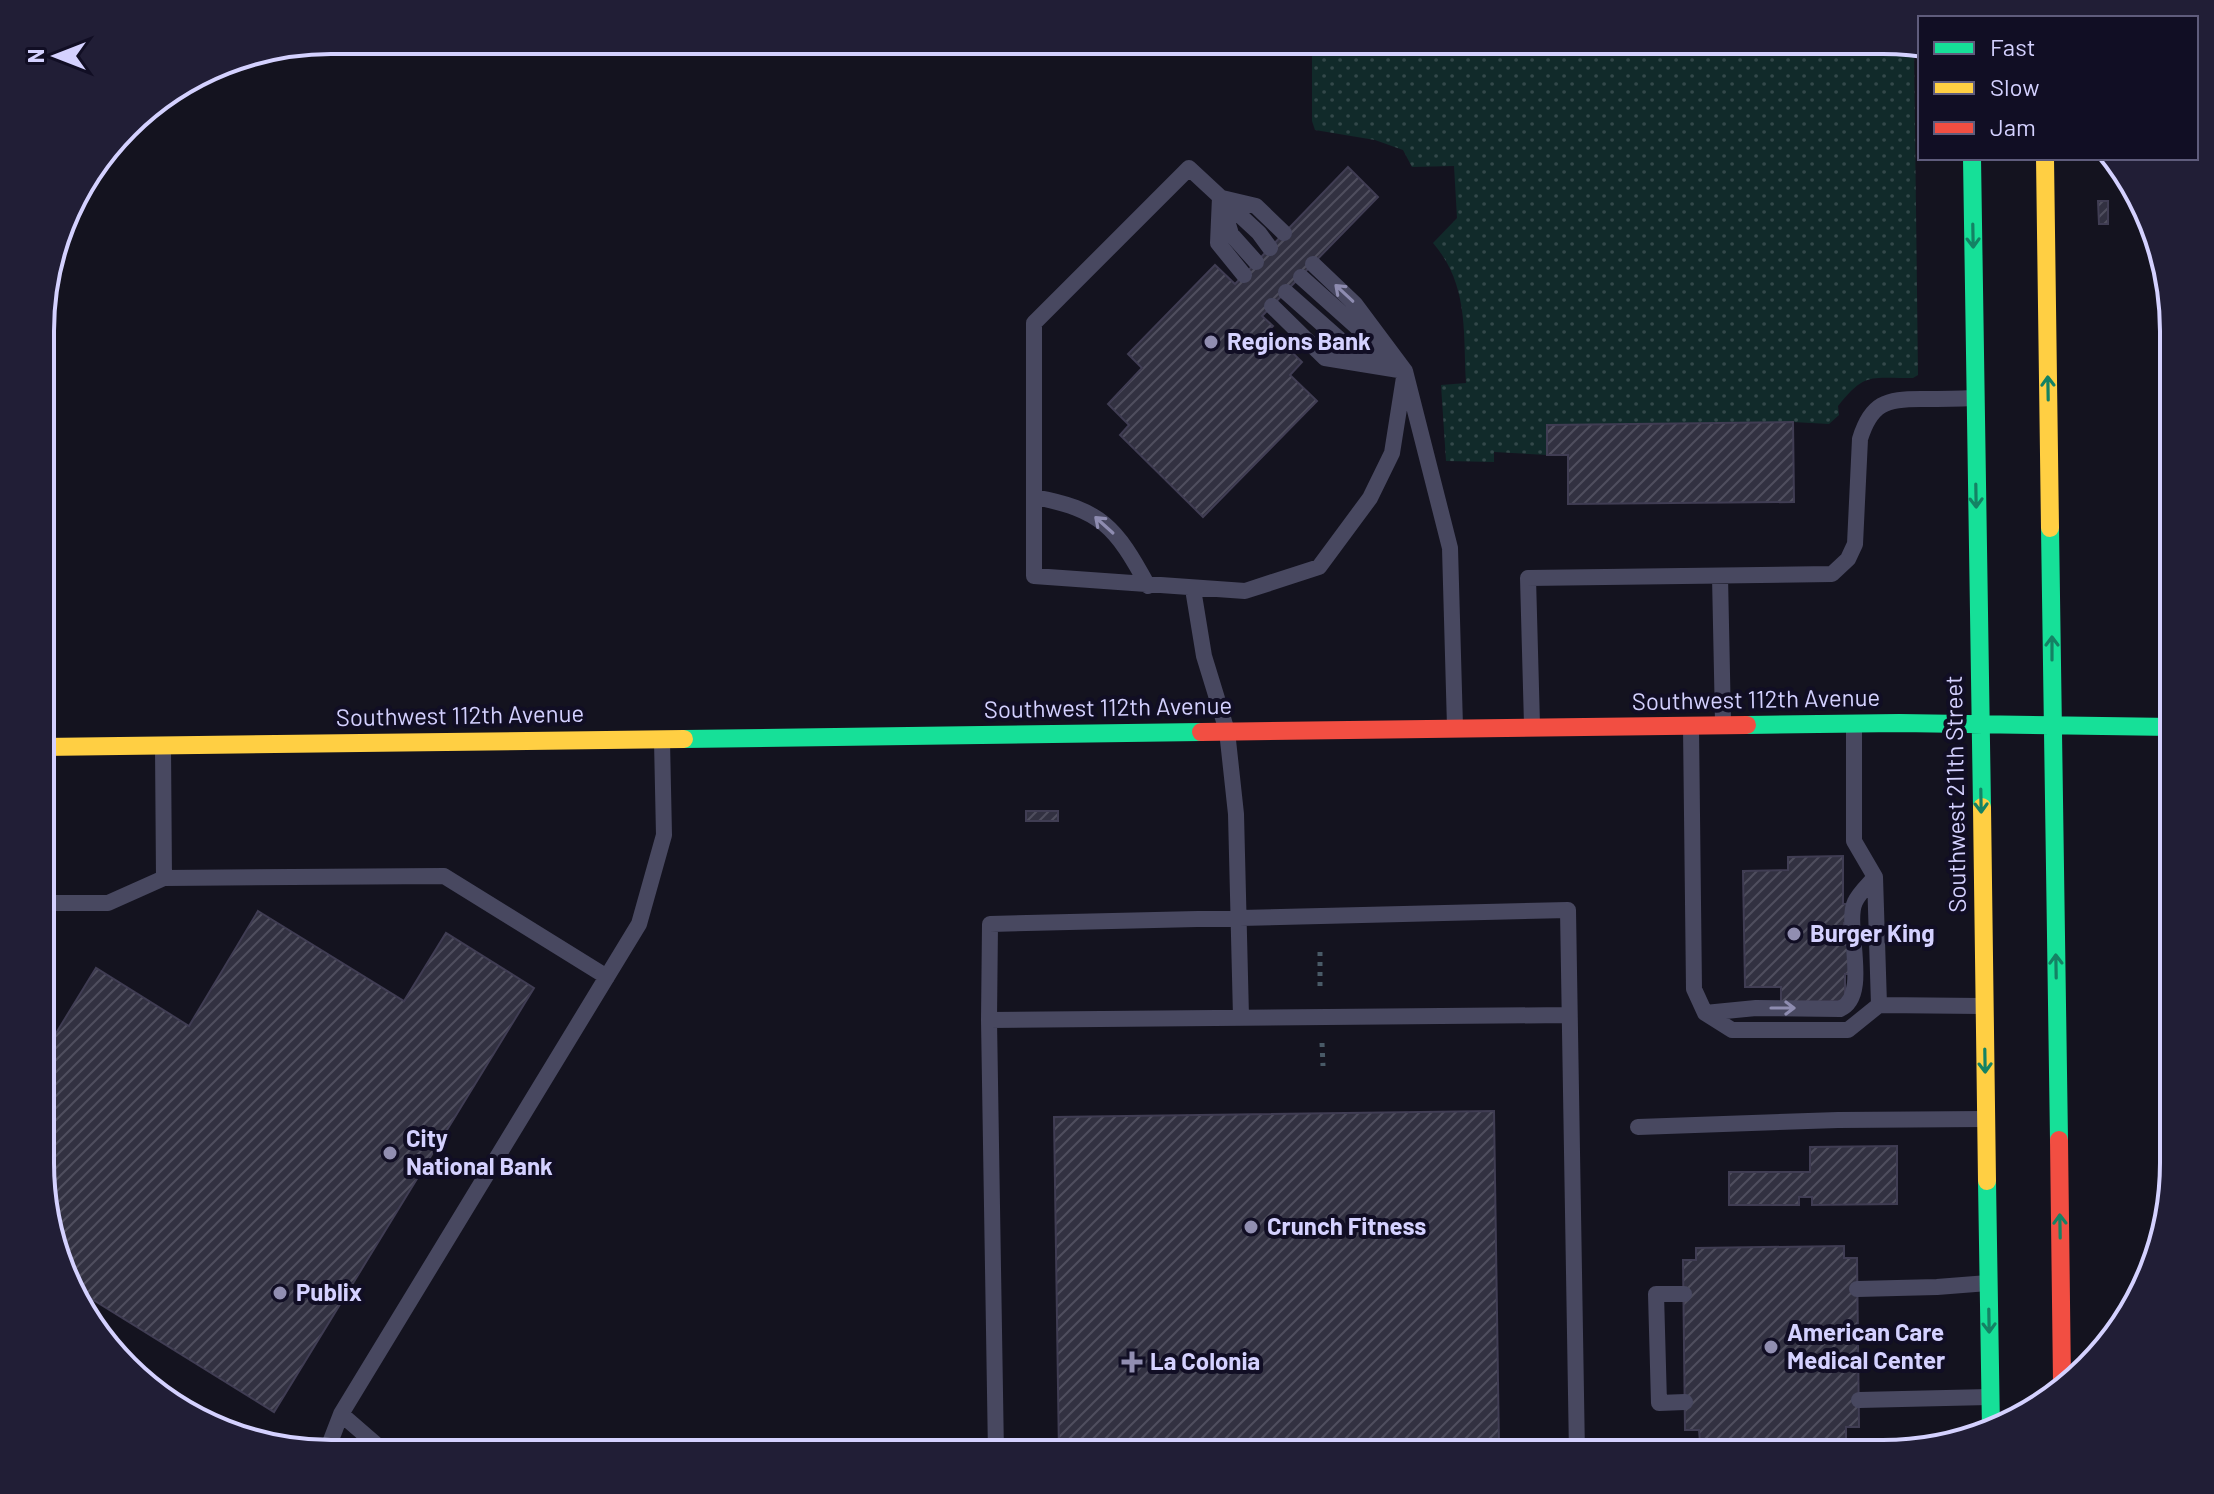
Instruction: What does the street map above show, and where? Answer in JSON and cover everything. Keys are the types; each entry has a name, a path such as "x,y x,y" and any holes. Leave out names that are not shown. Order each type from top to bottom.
{"main road":[{"name":"Southwest 211th Street","path":"1972,160 1991,1418"},
{"path":"2045,160 2062,1374"},
{"name":"Southwest 112th Avenue","path":"54,747 1854,723 2159,727"}],"lane":[{"path":"1270,248 1189,168 1034,323 1034,576 1245,591 1319,567 1370,498 1392,453 1405,371"},
{"path":"1220,197 1256,206 1284,233"},
{"path":"1220,197 1231,234 1256,262"},
{"path":"1220,197 1218,243 1244,275"},
{"path":"1313,264 1355,304 1405,371 1450,548 1455,728"},
{"path":"1301,277 1405,371"},
{"path":"1286,292 1347,346 1405,371"},
{"path":"1272,306 1325,358 1405,371"},
{"path":"1532,727 1528,578 1826,575 1837,570 1848,559 1855,544 1860,439 1872,413 1894,399 1975,398"},
{"path":"1034,497 1068,503 1095,516 1126,545 1148,586"},
{"path":"1720,576 1723,725"},
{"path":"1193,589 1204,656 1227,731 1236,814 1241,1017"},
{"path":"1854,723 1854,841 1875,877 1879,1005"},
{"path":"1691,725 1694,989 1705,1013 1732,1030 1848,1030 1879,1005 1984,1006"},
{"path":"331,1440 341,1414 639,924 664,835 662,738"},
{"path":"163,745 164,878"},
{"path":"54,903 108,903 164,878 444,876 607,977"},
{"path":"1705,1013 1756,1008 1840,1009 1848,1005 1853,998 1855,979 1854,903 1875,877"},
{"path":"996,1440 990,924 1568,910 1577,1439"},
{"path":"989,1020 1569,1015"},
{"path":"1638,1127 1838,1120 1986,1119"},
{"path":"1857,1289 1988,1283"},
{"path":"1684,1294 1656,1294 1659,1403 1685,1402"},
{"path":"1859,1400 1991,1397"},
{"path":"341,1414 371,1440"}],"path":[{"path":"1320,952 1320,999"},
{"path":"1322,1036 1323,1066"}],"green space":[{"path":"1312,54 1914,56 1918,375 1863,382 1838,406 1839,415 1829,424 1547,425 1547,455 1494,452 1494,462 1446,461 1441,385 1466,383 1464,327 1453,275 1433,243 1457,218 1454,166 1412,167 1403,150 1375,140 1315,130 1312,121"}],"building":[{"name":"Regions Bank","path":"1348,167 1378,197 1262,316 1273,326 1269,330 1302,362 1290,375 1317,401 1203,517 1120,435 1129,425 1108,404 1142,368 1128,354 1215,265 1235,284"},
{"path":"2098,201 2108,201 2108,224 2099,224"},
{"path":"1793,422 1794,502 1568,504 1568,455 1547,455 1547,425"},
{"path":"1026,811 1058,811 1058,821 1026,821"},
{"name":"Burger King","path":"1843,856 1843,904 1849,904 1850,923 1844,923 1844,945 1851,945 1852,974 1845,974 1845,1001 1781,1002 1781,987 1745,987 1743,871 1788,870 1788,857"},
{"path":"258,911 404,1001 446,933 534,988 274,1412 90,1298 75,1269 63,1235 56,1199 54,1163 54,1036 96,968 189,1026"},
{"path":"1494,1111 1499,1439 1059,1440 1054,1117"},
{"path":"1897,1146 1897,1204 1812,1205 1812,1197 1799,1197 1799,1205 1729,1205 1729,1172 1810,1172 1810,1147"},
{"name":"American Care Medical Center","path":"1844,1246 1844,1258 1857,1258 1859,1427 1846,1427 1846,1439 1700,1439 1699,1430 1685,1430 1683,1260 1696,1260 1696,1248"}],"traffic: fast":[{"path":"1972,160 1982,807"},
{"path":"2050,528 2059,1140"},
{"path":"1747,725 1899,723 2159,727"},
{"path":"684,739 1201,732"},
{"path":"1987,1181 1991,1418"}],"traffic: slow":[{"path":"2045,160 2050,528"},
{"path":"54,747 684,739"},
{"path":"1982,807 1987,1181"}],"traffic: jam":[{"path":"1201,732 1747,725"},
{"path":"2059,1140 2062,1374"}],"place":[{"name":"Regions Bank","path":"1211,342"},
{"name":"Burger King","path":"1794,934"},
{"name":"City National Bank","path":"390,1153"},
{"name":"Crunch Fitness","path":"1251,1227"},
{"name":"Publix","path":"280,1293"},
{"name":"American Care Medical Center","path":"1771,1347"},
{"name":"La Colonia","path":"1132,1362"}]}
